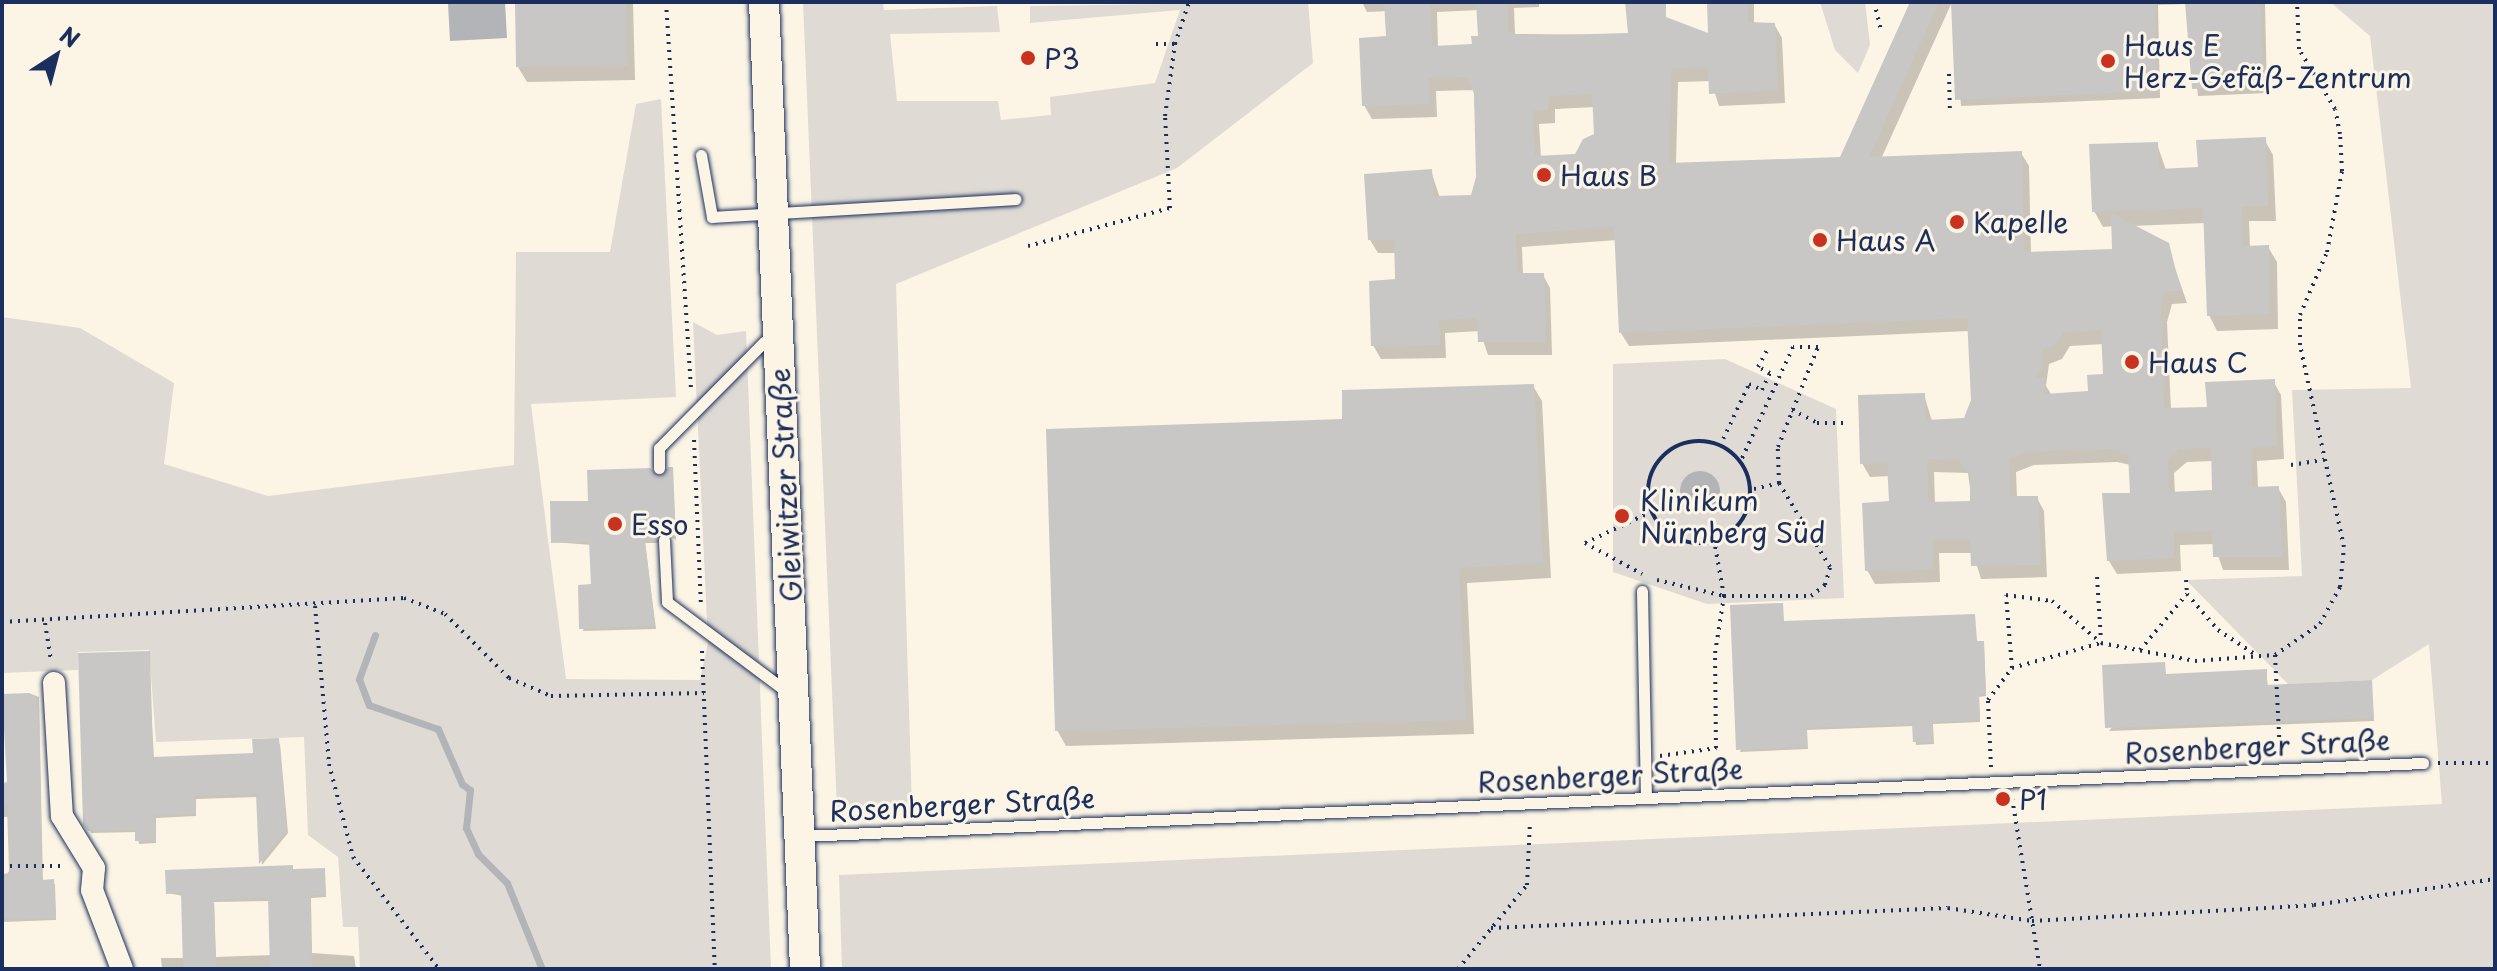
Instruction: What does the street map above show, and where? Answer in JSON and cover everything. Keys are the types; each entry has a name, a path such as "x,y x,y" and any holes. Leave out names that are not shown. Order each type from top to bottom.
{"main road":[{"name":"Gleiwitzer Straße","path":"764,2 805,969"}],"street":[{"path":"54,683 62,816 94,868 92,890 122,969"}],"lane":[{"path":"701,155 712,217 1015,199"},
{"path":"659,468 659,448 692,418 752,353 778,335"},
{"path":"664,540 667,602 702,623 794,696"},
{"path":"1642,591 1646,797"},
{"name":"Rosenberger Straße","path":"798,836 2423,763"}],"path":[{"path":"666,2 692,418 715,969"},
{"path":"1028,246 1170,208 1164,158 1175,44 1189,2"},
{"path":"1874,2 1881,30"},
{"path":"1992,782 1988,700 2012,668 2101,643 2195,661 2275,655 2320,624 2340,587 2344,547 2328,459 2300,345 2300,315 2327,252 2342,171 2340,134 2335,109 2299,49 2297,2"},
{"path":"1156,44 1175,44"},
{"path":"1949,74 1950,114"},
{"path":"1651,512 1585,543 1677,589 1724,596 1811,596 1825,585 1830,567 1779,483 1778,447 1818,347 1793,347 1740,463"},
{"path":"1720,446 1749,384 1762,390 1770,373 1758,367 1768,348"},
{"path":"1792,409 1817,423 1846,423"},
{"path":"1720,446 1740,463 1753,489 1751,508 1737,527 1714,540 1699,544 1677,540 1651,512 1650,468 1669,447 1720,446"},
{"path":"2291,465 2328,459"},
{"path":"1753,489 1779,483"},
{"path":"1646,758 1716,748 1715,653 1724,596 1714,540"},
{"path":"2097,577 2101,643"},
{"path":"2186,580 2187,594 2218,630 2258,657"},
{"path":"2140,650 2187,594"},
{"path":"2012,668 2006,595 2052,601 2101,643"},
{"path":"2,622 45,623 404,598 445,614 509,678 551,696 704,693"},
{"path":"315,606 329,764 353,857 439,969"},
{"path":"45,623 54,683"},
{"path":"2275,655 2281,769"},
{"path":"2423,763 2495,763"},
{"path":"2009,781 2040,969"},
{"path":"1458,969 1527,885 1531,802"},
{"path":"2,866 94,868"},
{"path":"1491,928 1948,908 2032,921 2314,905 2495,879"}],"shaded area":[{"path":"505,2 507,38 450,41 448,3"},
{"path":"803,2 883,2 884,10 997,6 1000,32 890,34 897,101 998,101 1001,120 1051,115 1050,97 1155,83 1180,10 1030,23 1030,6 1308,2 1313,63 1177,168 896,284 912,808 837,810"},
{"path":"1820,2 1865,2 1870,45 1858,73 1835,50"},
{"path":"2330,2 2495,2 2495,969 842,969 839,875 2442,804 2429,644 2372,680 2288,684 2186,580 2302,576 2292,390 2411,388 2370,36"},
{"path":"661,99 676,397 531,404 547,532 566,679 700,680 708,643 693,322 717,335 746,331 771,969 360,969 358,927 343,927 338,857 308,835 304,737 156,742 149,650 78,652 78,670 2,673 2,317 80,328 174,383 164,464 268,496 514,465 516,252 610,252 636,104"},
{"path":"1725,359 1836,409 1844,598 1707,604 1613,572 1613,364"},
{"path":"1700,471 1714,477 1720,491 1714,505 1700,511 1686,505 1680,491 1686,477"}],"building":[{"path":"515,2 626,2 627,66 516,67"},
{"path":"1384,2 1430,2 1432,46 1472,44 1471,36 1478,36 1476,2 1508,2 1508,32 1525,36 1628,33 1625,2 1666,2 1666,17 1708,33 1707,2 1748,2 1748,22 1775,23 1778,90 1709,94 1708,68 1671,69 1669,163 1840,157 1910,2 1939,2 1869,157 2022,151 2024,252 2112,249 2111,213 2169,243 2181,291 2165,291 2161,308 2164,408 2207,407 2205,382 2275,379 2277,446 2251,448 2252,487 2279,486 2282,557 2213,557 2212,531 2174,532 2174,558 2107,561 2102,493 2130,493 2128,454 2109,449 2026,452 2009,459 2010,496 2038,496 2041,565 1971,566 1970,540 1933,540 1933,569 1865,571 1862,503 1889,501 1887,463 1860,464 1858,395 1925,393 1926,420 1964,418 1971,400 1967,318 1619,333 1614,227 1516,234 1517,273 1544,273 1546,342 1478,342 1477,318 1439,320 1440,345 1371,346 1369,281 1395,279 1394,240 1368,240 1364,174 1432,169 1434,196 1471,195 1476,177 1474,94 1468,77 1429,78 1430,104 1362,106 1359,38 1386,36","holes":["1592,94 1594,134 1583,139 1575,154 1535,156 1533,111 1548,110 1549,96","2101,330 2103,374 2087,375 2088,391 2045,394 2044,378 2035,379 2043,365 2042,350 2055,345 2063,333","2211,448 2212,490 2169,492 2168,459 2179,449","1927,459 1958,460 1970,475 1970,501 1928,502"]},
{"name":"Haus E Herz-Gefäß-Zentrum","path":"1951,2 2155,2 2157,91 1955,100"},
{"path":"2185,2 2260,2 2264,86 2192,89"},
{"path":"2266,137 2268,206 2242,206 2243,246 2269,245 2270,314 2207,316 2203,208 2092,212 2089,144 2158,142 2159,169 2198,167 2196,140"},
{"path":"1534,384 1543,563 1459,568 1466,720 1055,731 1046,429 1342,419 1342,390"},
{"path":"668,467 673,467 676,539 664,532 656,540 645,540 655,626 579,629 578,585 591,584 589,542 551,543 550,501 588,501 587,470 650,468 660,476"},
{"path":"1783,603 1784,621 1975,614 1977,641 1984,641 1986,694 1979,694 1980,720 1932,722 1933,742 1913,742 1912,724 1807,728 1807,747 1736,750 1730,605"},
{"path":"150,651 153,757 253,753 252,739 279,738 287,829 259,864 256,794 195,796 196,814 155,815 156,841 135,841 135,830 88,831 83,824 78,653"},
{"path":"2165,662 2166,674 2267,669 2267,685 2372,680 2374,718 2105,728 2102,665"},
{"path":"29,693 39,697 42,880 54,879 56,918 2,919 2,882 9,871 7,805 2,806 2,783 7,782 2,694"},
{"path":"293,865 293,869 325,868 326,895 310,895 312,969 270,969 268,898 214,900 216,969 183,969 181,893 166,894 165,870"}],"waterway":[{"path":"375,635 359,679 369,705 438,729 462,784 470,790 466,828 478,854 507,883 542,969"}],"place":[{"name":"P3","path":"1028,58"},
{"name":"Haus E Herz-Gefäß-Zentrum","path":"2108,61"},
{"name":"Haus B","path":"1544,175"},
{"name":"Kapelle","path":"1957,222"},
{"name":"Haus A","path":"1820,240"},
{"name":"Haus C","path":"2132,362"},
{"name":"Klinikum Nürnberg Süd","path":"1622,516"},
{"name":"Esso","path":"615,524"},
{"name":"P1","path":"2003,799"}]}
